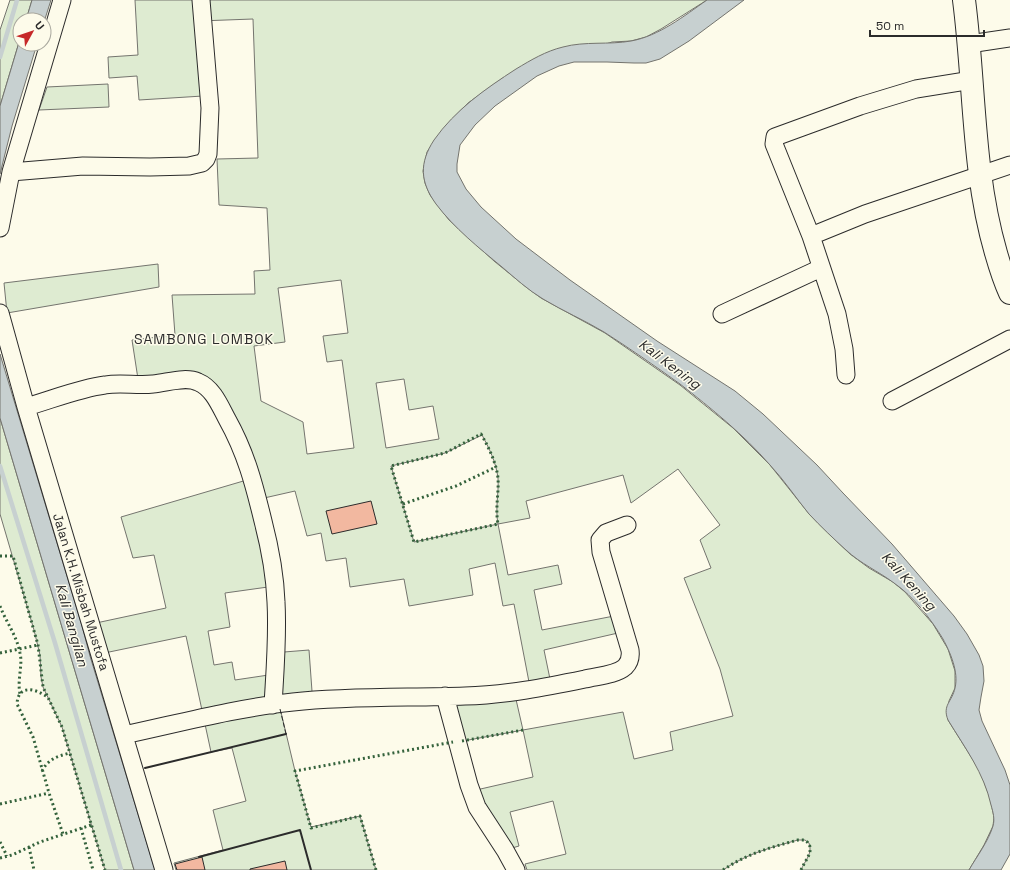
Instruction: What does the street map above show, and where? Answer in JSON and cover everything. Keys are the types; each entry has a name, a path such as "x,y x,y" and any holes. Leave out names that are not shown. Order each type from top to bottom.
{"main road":[{"path":"964,0 980,176 989,230 1008,286"}],"street":[{"path":"0,228 11,172 62,0"},
{"path":"11,172 84,166 150,167 189,166 202,163 208,154 210,108 201,0"},
{"path":"969,44 1010,38"},
{"path":"846,375 844,349 837,314 811,236 774,144 775,137 860,106 916,89 972,80"},
{"path":"811,236 865,214 1010,165"},
{"path":"722,314 821,268"},
{"name":"Jalan K.H. Misbah Mustofa","path":"0,313 26,407 164,870"},
{"path":"892,402 1010,339"},
{"path":"26,407 92,388 113,384 141,386 194,380 204,385 211,392 235,433 246,459 269,545 274,576 277,635 273,704"},
{"path":"124,735 189,720 273,704 344,698 467,696 529,690 612,673 625,667 631,658 630,650 601,552 600,540 606,532 627,525"},
{"path":"445,696 469,785 477,807 516,870"}],"green space":[{"path":"10,0 32,0 28,12 12,12 12,52 16,52 0,106 0,30"},
{"path":"135,0 707,0 646,37 631,41 612,42 503,78 468,103 435,140 427,152 423,171 425,183 430,195 449,220 494,261 526,287 541,298 605,333 680,385 733,428 770,465 810,515 829,534 850,554 869,568 893,582 905,592 933,624 948,649 955,671 955,688 949,701 948,720 980,771 990,798 994,817 993,826 969,870 801,870 809,854 810,847 809,843 805,840 798,840 750,855 723,870 527,870 525,864 566,854 553,801 510,812 519,846 498,852 463,793 533,777 523,730 623,712 634,759 673,750 670,732 733,716 720,669 684,578 711,568 700,540 720,525 678,469 631,503 623,475 526,501 530,518 498,524 508,575 558,565 562,584 534,590 542,630 614,616 618,633 544,650 550,679 529,682 514,604 503,606 495,563 469,569 473,595 409,606 404,579 350,587 346,558 326,561 321,533 307,536 295,491 251,501 260,538 268,587 225,593 230,627 208,631 214,665 232,662 235,680 282,673 284,652 309,650 313,705 280,708 295,771 311,827 360,816 376,870 176,870 174,863 223,850 213,810 246,801 232,748 211,752 186,636 90,656 82,626 166,608 154,555 133,558 121,517 257,477 212,384 138,379 132,340 175,335 172,295 255,294 254,271 270,270 267,208 219,205 217,159 258,158 253,19 199,21 203,96 139,100 137,76 109,78 108,57 138,55","holes":["341,280 348,333 323,336 327,362 342,360 354,448 307,454 303,422 261,401 254,346 285,342 278,288","404,379 409,410 433,406 439,439 386,448 376,383","482,435 496,466 498,478 498,524 414,542 391,466 445,453"]},
{"path":"108,84 109,107 39,110 47,87"},
{"path":"158,264 159,287 7,313 4,283"},
{"path":"0,418 134,870 105,870 62,727 43,687 40,655 34,630 0,514"},
{"path":"515,695 523,730 463,741 453,702"}],"water":[{"path":"32,0 51,0 47,12 28,12"},
{"name":"Kali Kening","path":"707,0 744,0 689,41 660,59 646,63 574,62 559,66 537,76 495,106 475,125 460,145 457,172 466,189 481,207 516,239 570,280 657,341 735,391 763,414 817,465 892,544 954,616 967,634 979,655 983,666 984,681 979,710 982,721 1005,770 1010,785 1010,854 1001,870 969,870 991,832 994,818 988,793 979,771 946,715 947,707 954,693 956,682 955,669 951,656 943,639 921,608 901,588 852,555 828,533 809,514 760,454 715,412 680,384 623,344 604,332 558,308 527,288 476,245 443,213 431,196 424,180 424,165 429,148 442,129 451,119 482,92 516,69 545,53 571,45 631,41 651,35 671,25"},
{"path":"16,52 35,52 12,126 0,174 0,106"},
{"name":"Kali Bangilan","path":"0,354 155,870 134,870 0,418"}],"building":[{"path":"371,501 377,524 332,534 326,511"},
{"path":"202,857 205,870 177,870 175,864"},
{"path":"285,861 287,870 250,870 250,869"}],"waterway":[{"path":"0,57 17,0"},
{"path":"0,466 55,643 121,870"}],"hedge":[{"path":"481,434 496,466 498,478 498,524 414,542 391,466 445,453 481,434"},
{"path":"403,504 456,486 496,467"},
{"path":"0,556 13,556 38,645 43,687 62,727 105,870"},
{"path":"0,606 19,647 21,658 19,683 20,694"},
{"path":"0,653 38,645"},
{"path":"46,696 37,691 23,691 18,698 17,704 33,737 49,793 63,834"},
{"path":"462,741 523,730"},
{"path":"376,870 360,816 311,828 295,771 453,742"},
{"path":"42,771 50,761 70,753"},
{"path":"0,804 49,793"},
{"path":"0,858 12,855 40,842 91,825"},
{"path":"81,828 93,870"},
{"path":"723,870 732,864 759,852 798,840 805,840 810,847 810,851 801,870"},
{"path":"0,842 7,856"},
{"path":"29,847 34,870"}],"fence":[{"path":"280,709 286,734"}],"wall":[{"path":"145,768 286,734"},
{"path":"199,857 300,830 311,870"}],"district":[{"name":"SAMBONG LOMBOK","path":"204,339"}]}
